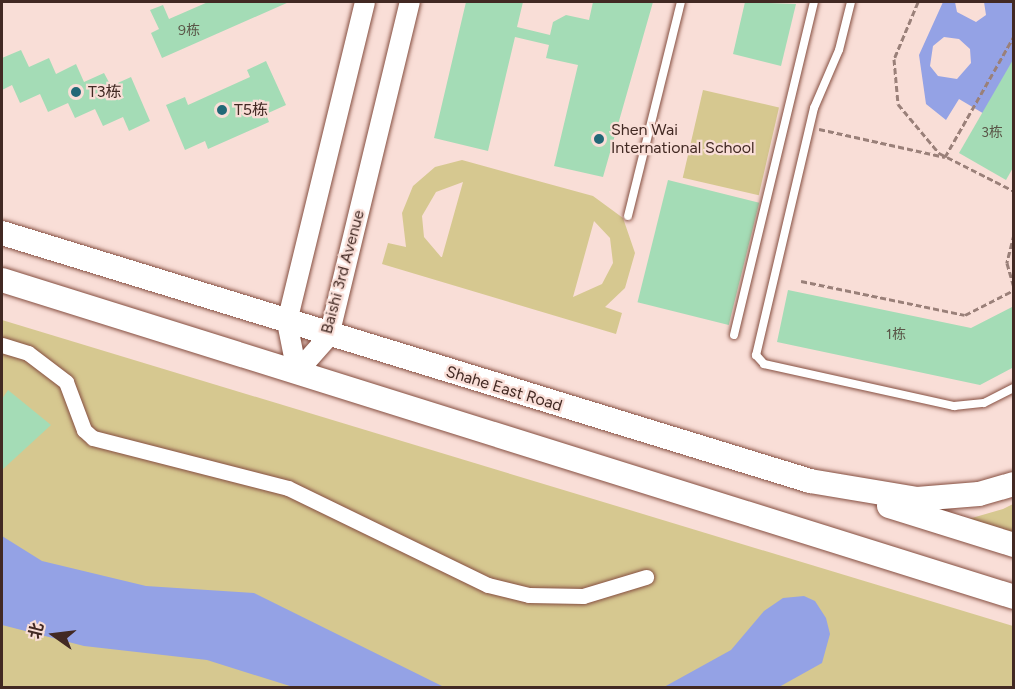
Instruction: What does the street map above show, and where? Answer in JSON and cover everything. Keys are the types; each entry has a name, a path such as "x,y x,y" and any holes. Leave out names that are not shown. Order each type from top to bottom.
{"main road":[{"name":"Shahe East Road","path":"2,233 329,336 810,481 917,499 979,494 1014,484"},
{"path":"2,280 1014,597"},
{"path":"810,481 1014,545"},
{"path":"833,540 1014,586"}],"street":[{"path":"297,372 287,322 364,2"},
{"name":"Baishi 3rd Avenue","path":"297,372 329,336 410,2"},
{"path":"2,345 28,353 66,382 84,430 93,438 288,488 488,585 529,595 584,596 646,577"}],"lane":[{"path":"628,216 681,2"},
{"path":"734,335 814,2"},
{"path":"851,2 810,126 756,348 759,362 954,406 984,403 1014,388"}],"path":[{"path":"918,2 899,38 894,82 906,118 945,157"},
{"path":"945,157 1014,36"},
{"path":"810,126 945,157 1014,191"},
{"path":"801,281 965,315 1014,289 1007,263 1014,234"}],"shaded area":[{"path":"703,90 779,108 759,195 683,178"},
{"path":"462,160 593,196 623,218 635,253 625,288 605,307 622,313 616,334 382,264 388,243 406,247 402,213 413,186 435,167","holes":["463,182 442,257 441,257 424,237 422,216 436,192","594,221 610,238 613,263 602,284 573,297"]},
{"path":"2,320 1013,626 1013,687 2,687"},
{"path":"1013,504 1013,533 965,520 1003,509"}],"water":[{"path":"943,2 955,2 957,12 976,22 986,15 984,2 1013,2 1013,131 959,99 946,120 926,104 919,55","holes":["944,37 959,39 970,49 971,63 957,79 938,76 930,66 933,46"]},
{"path":"2,536 42,561 146,586 254,593 444,687 293,687 207,660 84,646 2,625"},
{"path":"804,596 815,601 826,618 830,634 822,663 779,687 664,687 731,650 764,611 783,598"}],"building":[{"path":"208,2 289,2 162,58 151,33 159,29 150,10 163,5 169,19"},
{"path":"466,2 523,2 517,27 550,35 553,22 566,15 589,20 593,2 653,2 603,177 554,166 578,65 546,58 549,45 515,37 488,151 434,138"},
{"path":"745,2 796,4 781,66 733,54"},
{"name":"T3栋","path":"21,50 29,67 49,58 56,74 76,64 84,82 104,73 111,86 131,77 150,121 129,131 123,117 103,126 95,109 75,118 68,103 48,112 40,94 20,103 12,85 2,90 2,58"},
{"path":"1014,58 1014,166 1006,180 959,153"},
{"name":"T5栋","path":"266,61 286,105 266,114 269,122 208,149 205,141 185,150 166,105 185,97 188,105 250,77 247,70"},
{"path":"668,180 759,203 729,325 638,302"},
{"path":"788,290 971,328 1014,306 1014,367 980,385 777,342"},
{"path":"8,390 51,425 2,470 2,399"}],"place":[{"name":"T3栋","path":"76,92"},
{"name":"T5栋","path":"222,110"},
{"name":"Shen Wai International School","path":"599,139"}]}
